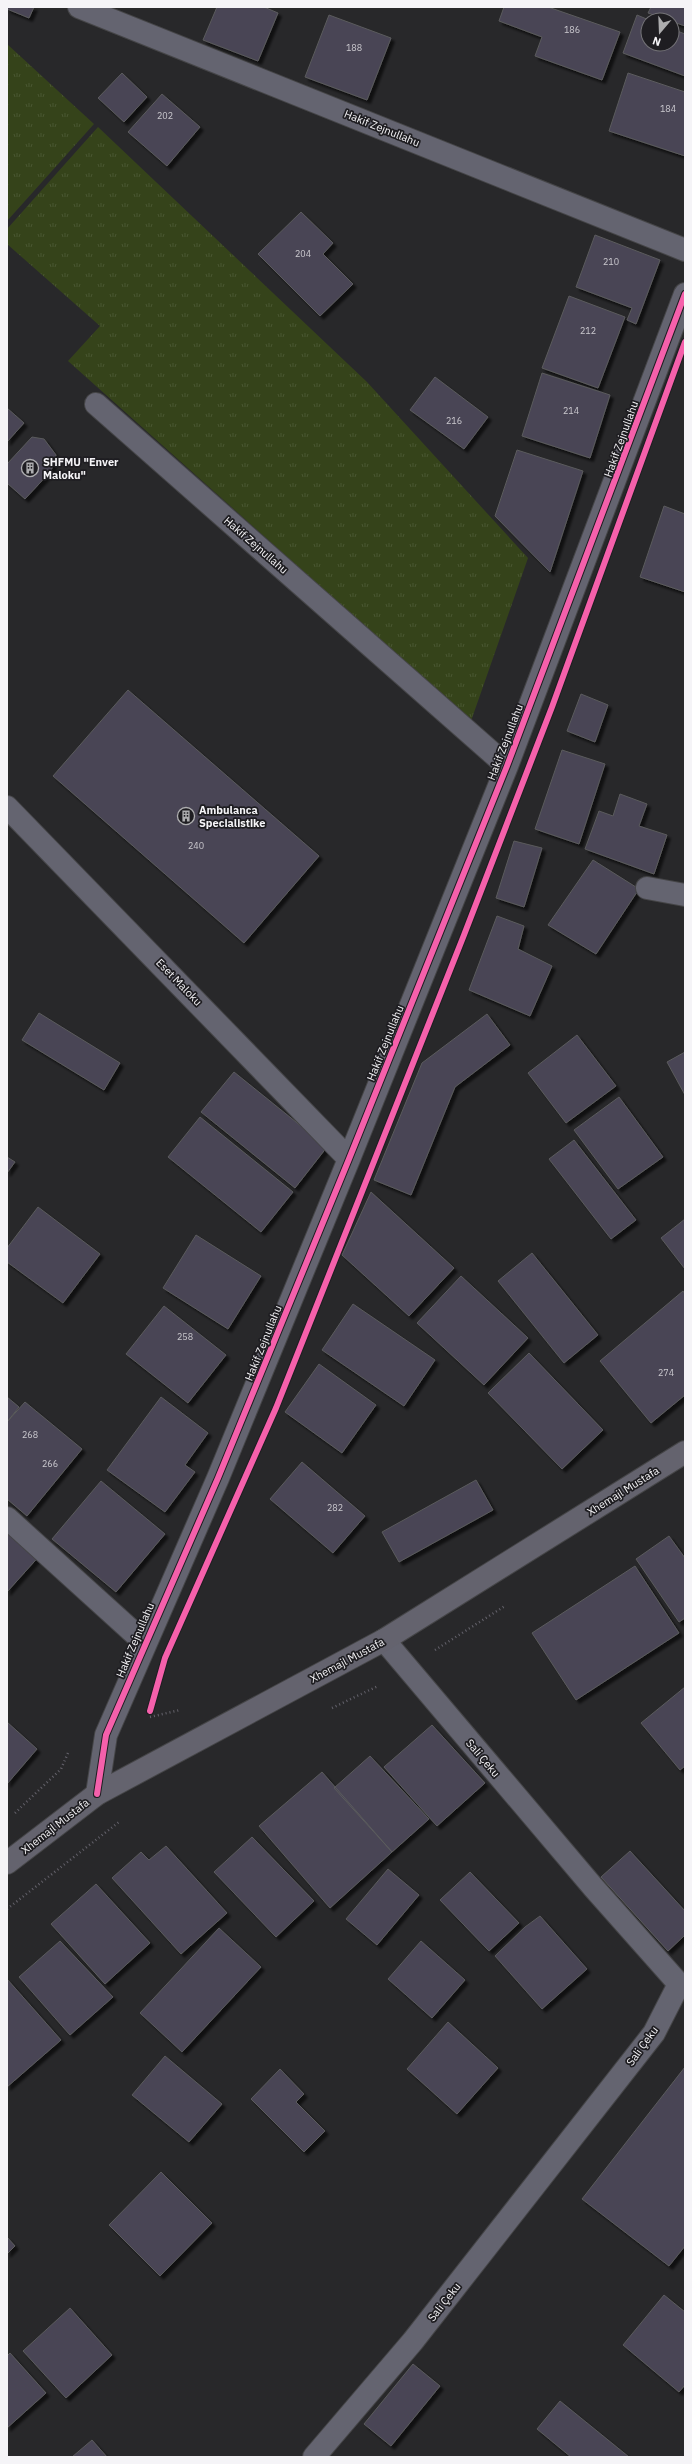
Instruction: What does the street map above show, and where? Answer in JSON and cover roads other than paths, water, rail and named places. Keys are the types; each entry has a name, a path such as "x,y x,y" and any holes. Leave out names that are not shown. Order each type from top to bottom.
{"main road":[{"name":"Xhemajl Mustafa","path":"7,1863 97,1794 384,1640 685,1452"}],"street":[{"name":"Hakif Zejnullahu","path":"79,7 685,250"},
{"name":"Hakif Zejnullahu","path":"97,1794 106,1736 145,1643 218,1478 349,1159 507,766 685,294"},
{"name":"Hakif Zejnullahu","path":"96,404 507,766"},
{"name":"Eset Maloku","path":"7,807 349,1159"},
{"path":"648,888 685,895"},
{"name":"Hakif Zejnullahu","path":"7,1518 145,1643"},
{"name":"Sali Çeku","path":"314,2457 413,2341 654,2033 679,1984 588,1882 384,1640"}],"place":[{"name":"SHFMU \"Enver Maloku\"","path":"30,468"},
{"name":"Ambulanca Specialistike","path":"186,816"}]}
